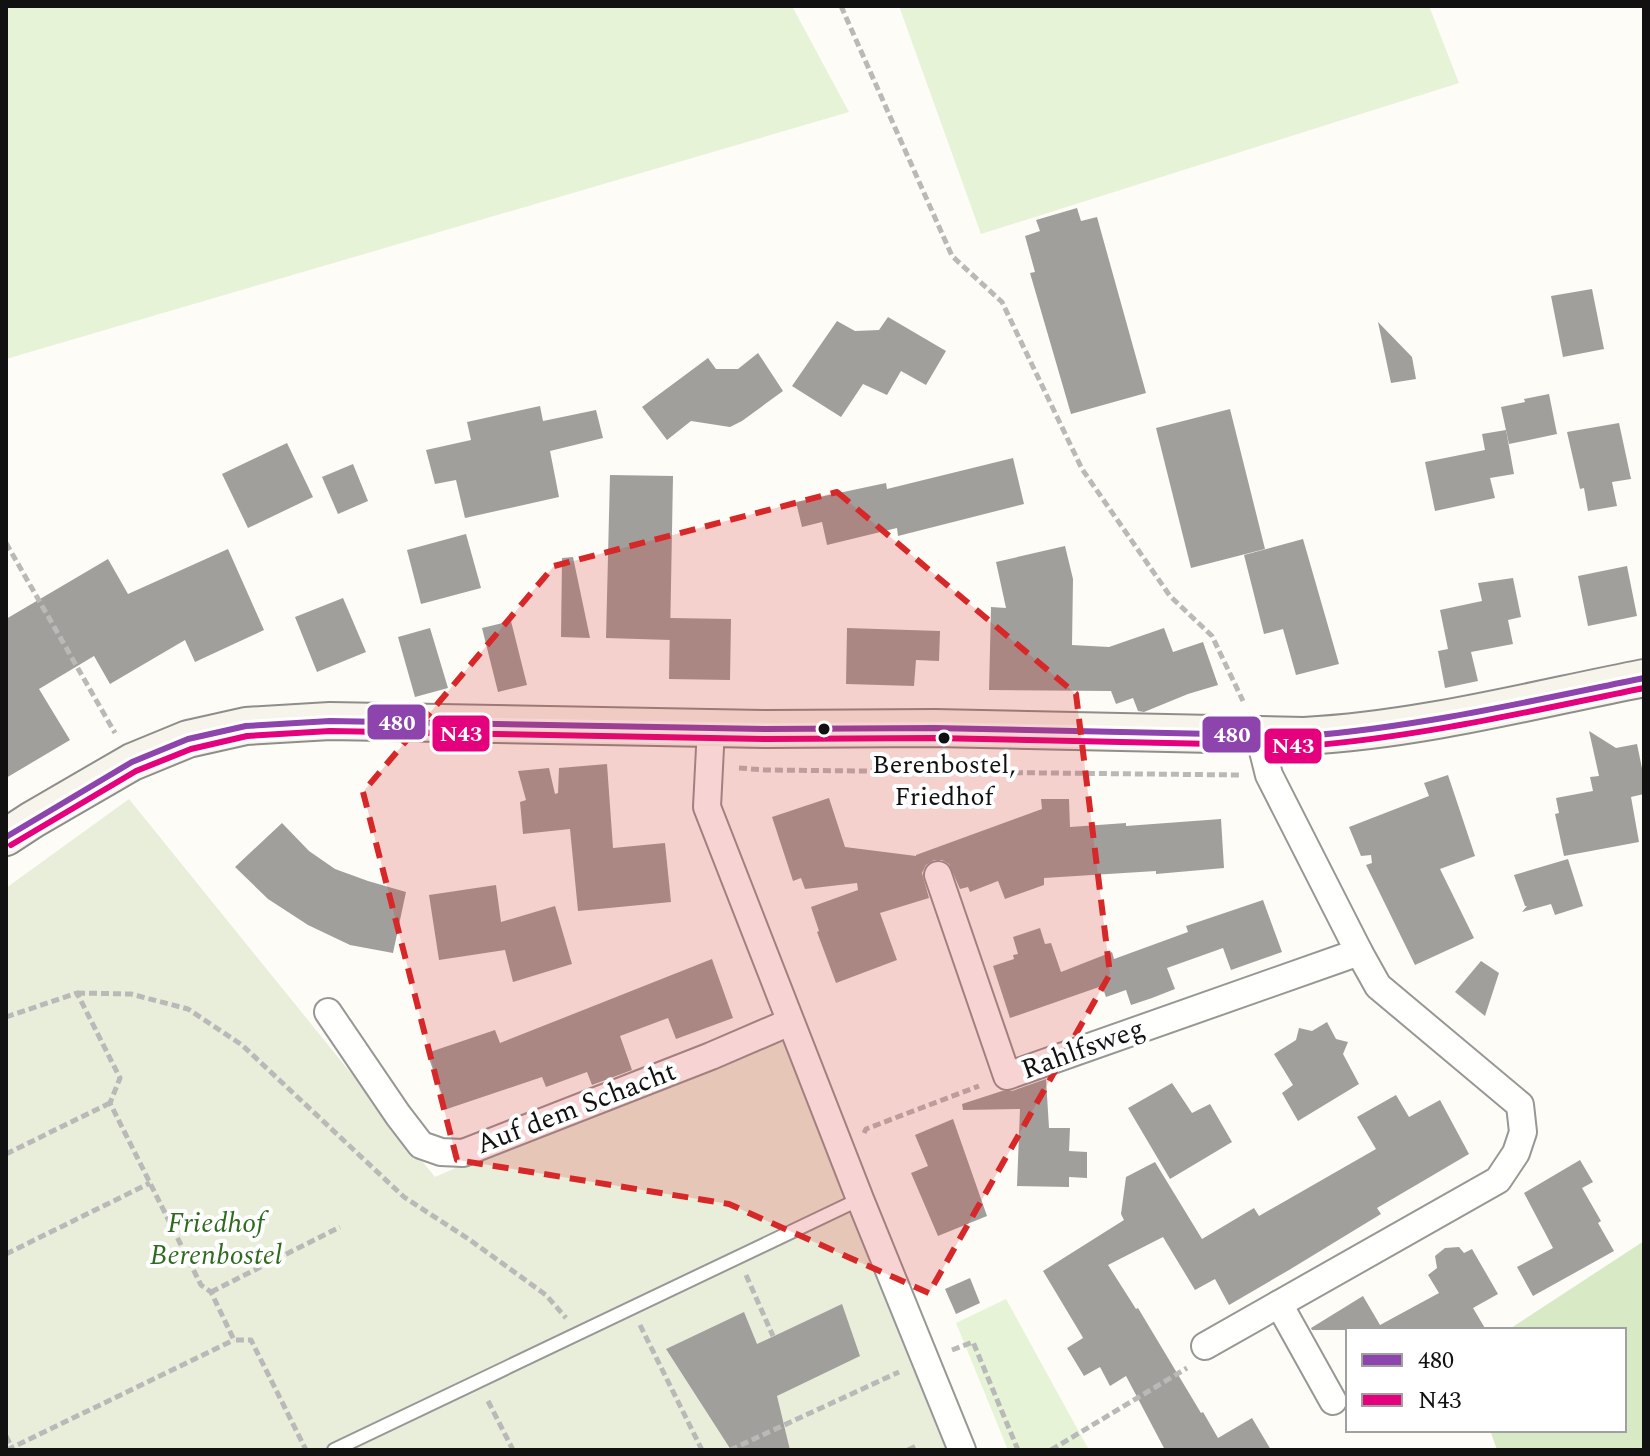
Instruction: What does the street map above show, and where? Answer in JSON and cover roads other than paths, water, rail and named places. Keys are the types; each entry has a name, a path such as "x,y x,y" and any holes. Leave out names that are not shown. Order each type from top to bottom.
{"street":[{"path":"6,837 132,762 188,739 246,726 330,721 1304,736 1412,724 1644,678"},
{"path":"711,728 707,807 962,1450"},
{"path":"1205,1346 1498,1180 1516,1153 1523,1132 1520,1105 1378,986 1269,775 1259,735"},
{"name":"Rahlfsweg","path":"938,875 1007,1076 1359,952"},
{"name":"Auf dem Schacht","path":"328,1012 421,1145 441,1152 463,1153 790,1022"},
{"path":"1279,1304 1333,1401"}],"lane":[{"path":"334,1450 860,1199"}],"place":[{"name":"Berenbostel, Friedhof","path":"944,738"}],"park label":[{"name":"Friedhof Berenbostel","path":"216,1239"}]}
